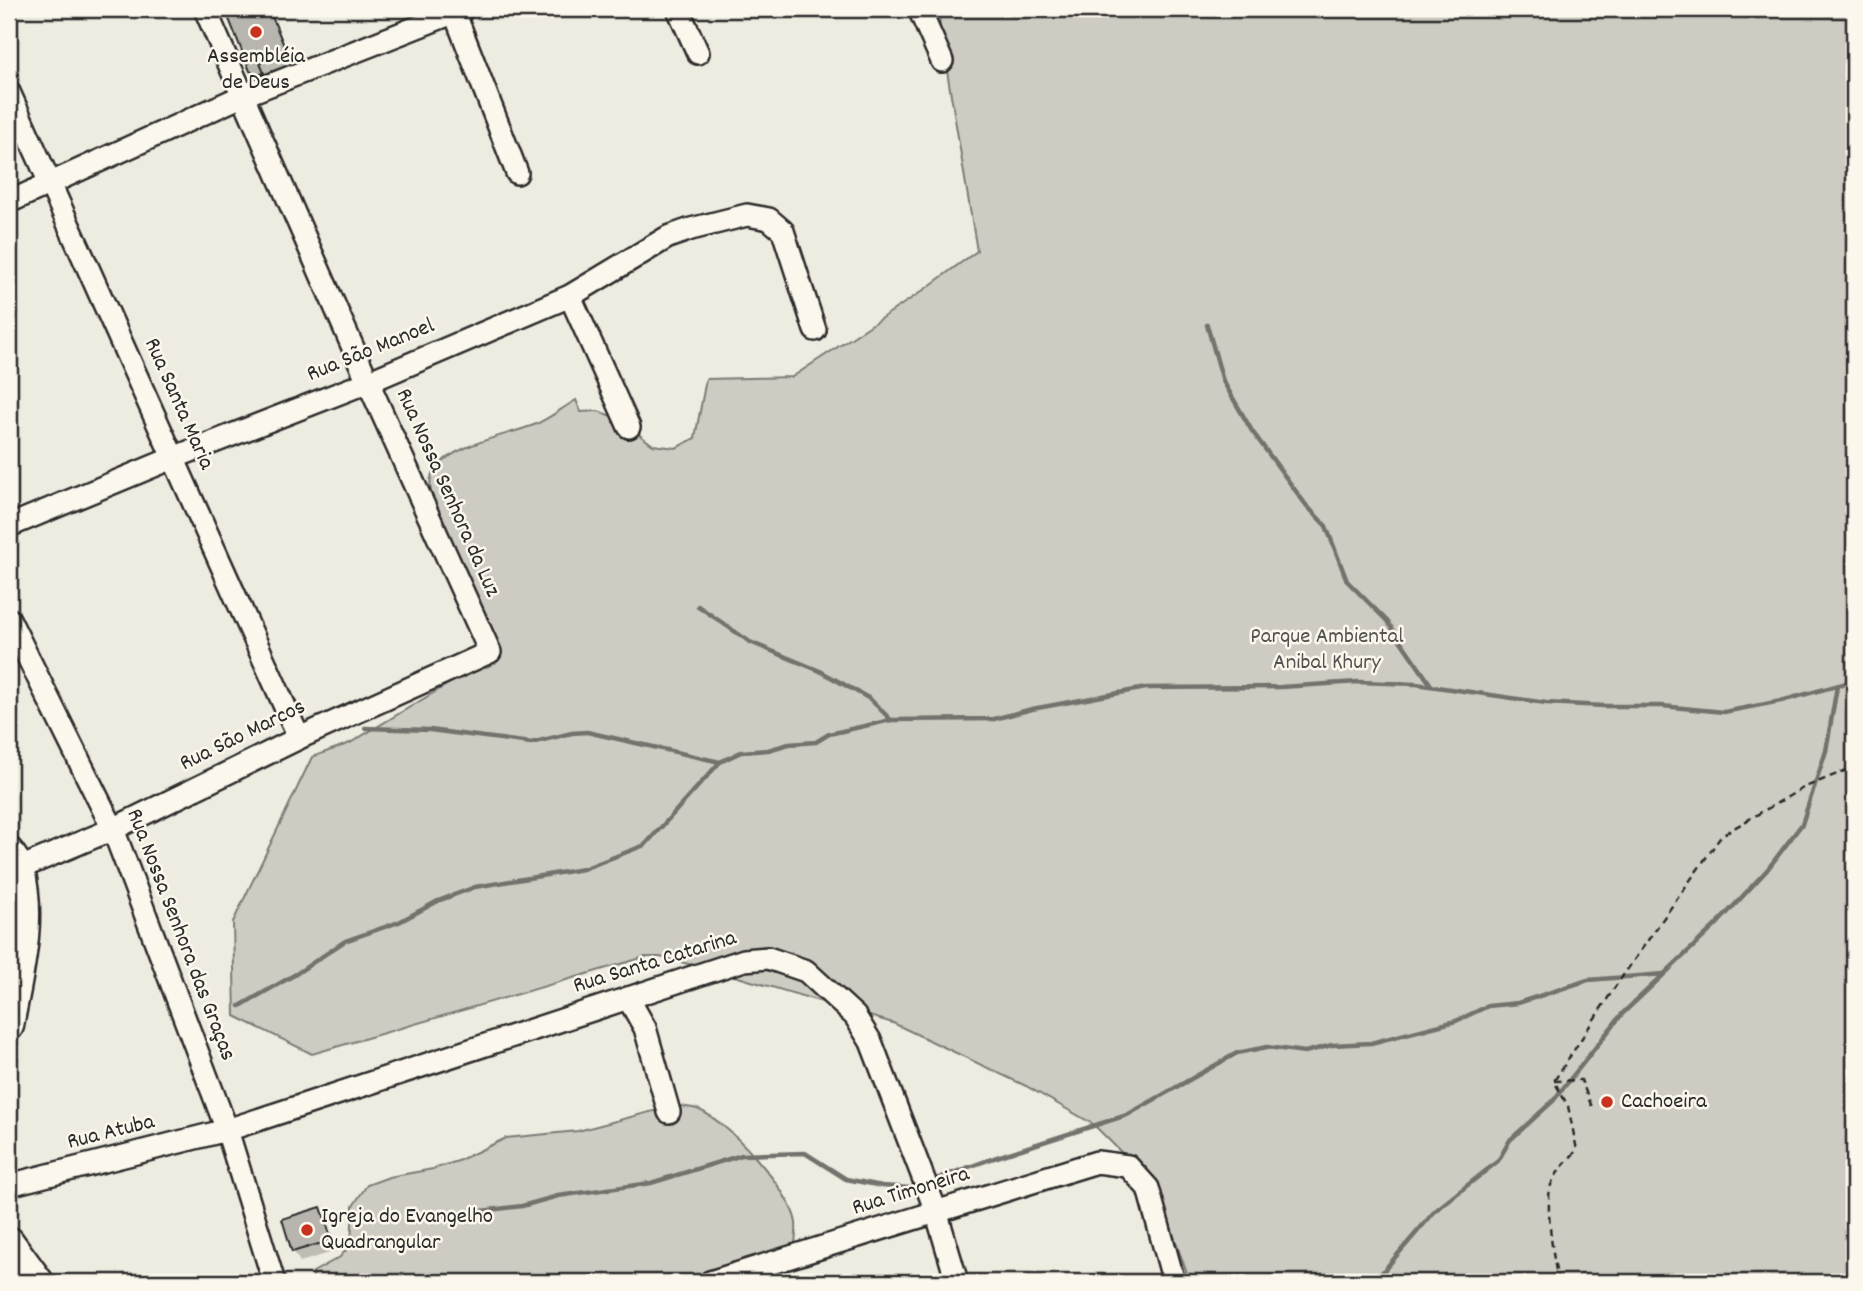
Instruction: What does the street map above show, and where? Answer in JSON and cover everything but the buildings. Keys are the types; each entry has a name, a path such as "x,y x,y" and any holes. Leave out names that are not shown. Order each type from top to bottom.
{"main road":[{"path":"9,1026 23,951 25,917 14,860"},
{"path":"9,1241 39,1282"}],"street":[{"name":"Rua Nossa Senhora da Luz","path":"205,9 368,382 490,652"},
{"path":"678,9 698,53"},
{"path":"919,9 942,61"},
{"path":"9,202 242,96 457,10 517,173"},
{"name":"Rua Santa Maria","path":"9,92 299,738"},
{"name":"Rua São Manoel","path":"9,526 368,382 570,296 668,237 747,215 769,219 783,231 815,330"},
{"path":"570,296 629,427"},
{"name":"Rua Nossa Senhora das Graças","path":"9,620 113,829 227,1130 274,1282"},
{"name":"Rua São Marcos","path":"14,860 113,829 299,738 490,652"},
{"name":"Rua Santa Catarina","path":"227,1130 744,960 768,958 806,971 855,1016 871,1042 936,1211 957,1282"},
{"path":"628,998 645,1028 669,1112"},
{"name":"Rua Atuba","path":"9,1185 227,1130"},
{"name":"Rua Timoneira","path":"716,1281 1097,1162 1128,1166 1148,1188 1174,1282"}],"path":[{"path":"1554,1080 1615,987 1722,835 1803,788 1854,767"},
{"path":"1554,1080 1581,1080 1592,1107"},
{"path":"1554,1080 1568,1106 1577,1150 1557,1173 1550,1188 1552,1259 1559,1282"}],"green space":[{"name":"Parque Ambiental Anibal Khury","path":"939,9 1854,9 1854,1282 1190,1282 1171,1228 1157,1204 1122,1153 1093,1124 1026,1086 893,1023 721,972 660,957 645,957 312,1054 235,1016 233,922 312,757 350,743 463,675 483,642 435,511 430,484 435,469 444,460 467,447 534,425 576,400 581,412 598,411 617,418 653,445 676,448 695,438 706,379 792,377 918,294 977,251 940,29"},
{"path":"676,1105 697,1109 725,1127 771,1176 792,1210 796,1223 794,1251 702,1282 313,1282 313,1272 340,1257 351,1244 353,1206 367,1185 389,1177 433,1169 458,1161 506,1138 578,1131"}],"waterway":[{"path":"1207,325 1223,381 1252,431 1306,505 1326,526 1347,581 1387,621 1431,685"},
{"path":"698,606 750,642 820,671 870,699 891,720"},
{"path":"240,1006 296,974 345,941 399,922 438,901 475,887 583,869 645,845 720,762 741,752 816,742 829,734 891,720 994,719 1032,709 1146,688 1281,687 1358,682 1416,684 1546,703 1662,706 1724,712 1781,701 1854,681"},
{"path":"1374,1282 1435,1211 1498,1161 1510,1140 1553,1101 1622,1014 1716,925 1767,870 1802,824 1826,751 1837,686"},
{"path":"365,728 430,730 531,743 587,732 720,762"},
{"path":"930,1181 1127,1115 1237,1053 1267,1047 1305,1052 1332,1045 1371,1043 1456,1021 1488,1006 1518,1003 1588,980 1664,974"},
{"path":"432,1217 522,1206 558,1196 651,1183 742,1155 805,1153 846,1179 882,1186 910,1188 918,1185"}],"place":[{"name":"Assembléia de Deus","path":"256,32"},
{"name":"Cachoeira","path":"1607,1102"},
{"name":"Igreja do Evangelho Quadrangular","path":"307,1230"}]}
